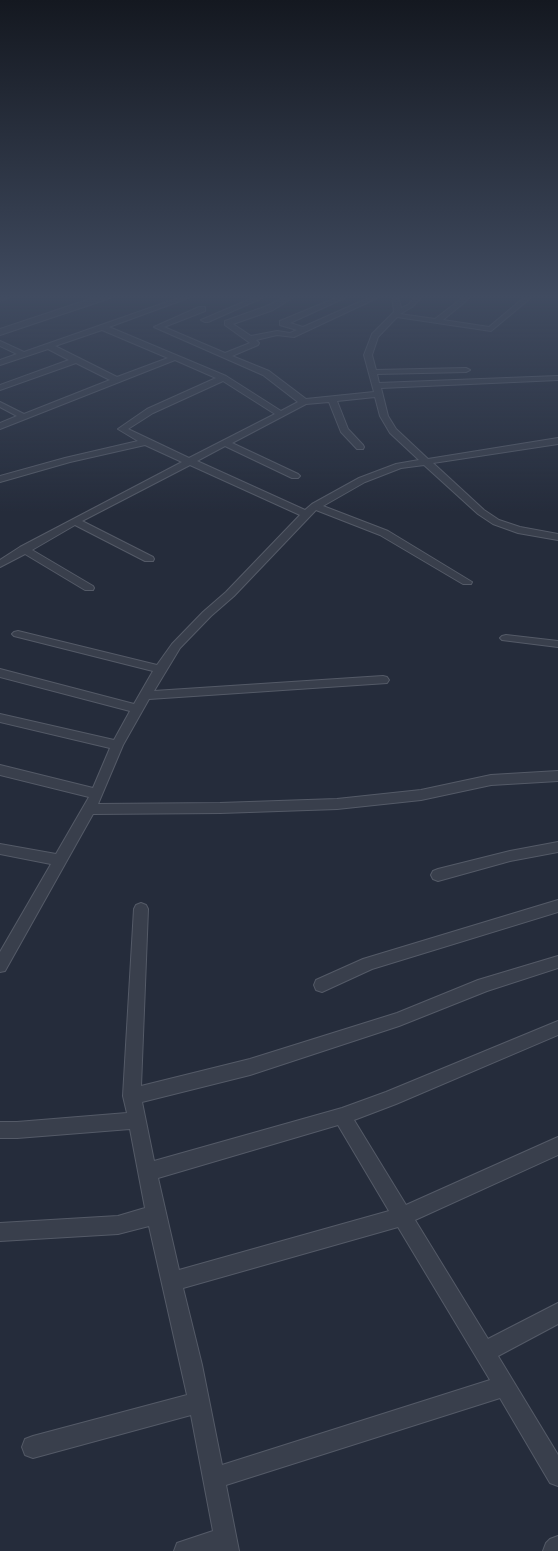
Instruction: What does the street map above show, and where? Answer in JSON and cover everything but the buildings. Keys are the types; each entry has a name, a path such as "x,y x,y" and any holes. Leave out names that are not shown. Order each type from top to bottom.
{"street":[{"path":"0,388 56,367"},
{"path":"91,367 116,380"},
{"path":"0,426 149,367"},
{"path":"197,367 223,378 281,414"},
{"path":"254,367 266,373 304,402"},
{"path":"371,367 384,416 393,431 481,512 496,522 518,530 558,537"},
{"path":"372,372 466,370"},
{"path":"223,378 150,411 122,429 146,442 306,514"},
{"path":"0,564 75,521 304,402 332,399 377,390 558,378"},
{"path":"332,399 344,430 360,447"},
{"path":"0,404 24,417"},
{"path":"0,966 89,809 97,794 117,745 160,669 176,646 207,614 230,594 306,514 315,506 369,478 399,466 558,441"},
{"path":"0,479 68,460 146,442"},
{"path":"225,444 295,476"},
{"path":"315,506 384,533 467,582"},
{"path":"75,521 149,559"},
{"path":"24,549 89,588"},
{"path":"18,634 160,669"},
{"path":"506,638 558,644"},
{"path":"0,674 138,709"},
{"path":"146,695 383,680"},
{"path":"0,718 117,745"},
{"path":"0,770 97,794"},
{"path":"89,809 220,808 337,804 422,795 491,780 558,776"},
{"path":"438,875 510,856 558,847"},
{"path":"0,849 60,860"},
{"path":"322,985 368,964 558,906"},
{"path":"141,909 132,1096 156,1215 199,1402 227,1545 185,1551"},
{"path":"132,1096 250,1067 399,1019 484,985 558,962"},
{"path":"148,1172 342,1116 390,1098 558,1028"},
{"path":"342,1116 558,1474"},
{"path":"0,1130 17,1130 137,1120"},
{"path":"172,1282 403,1216 558,1146"},
{"path":"0,1232 118,1225 156,1215"},
{"path":"484,1352 558,1313"},
{"path":"214,1478 505,1386"},
{"path":"33,1447 199,1402"},
{"path":"554,1551 558,1548"}]}
